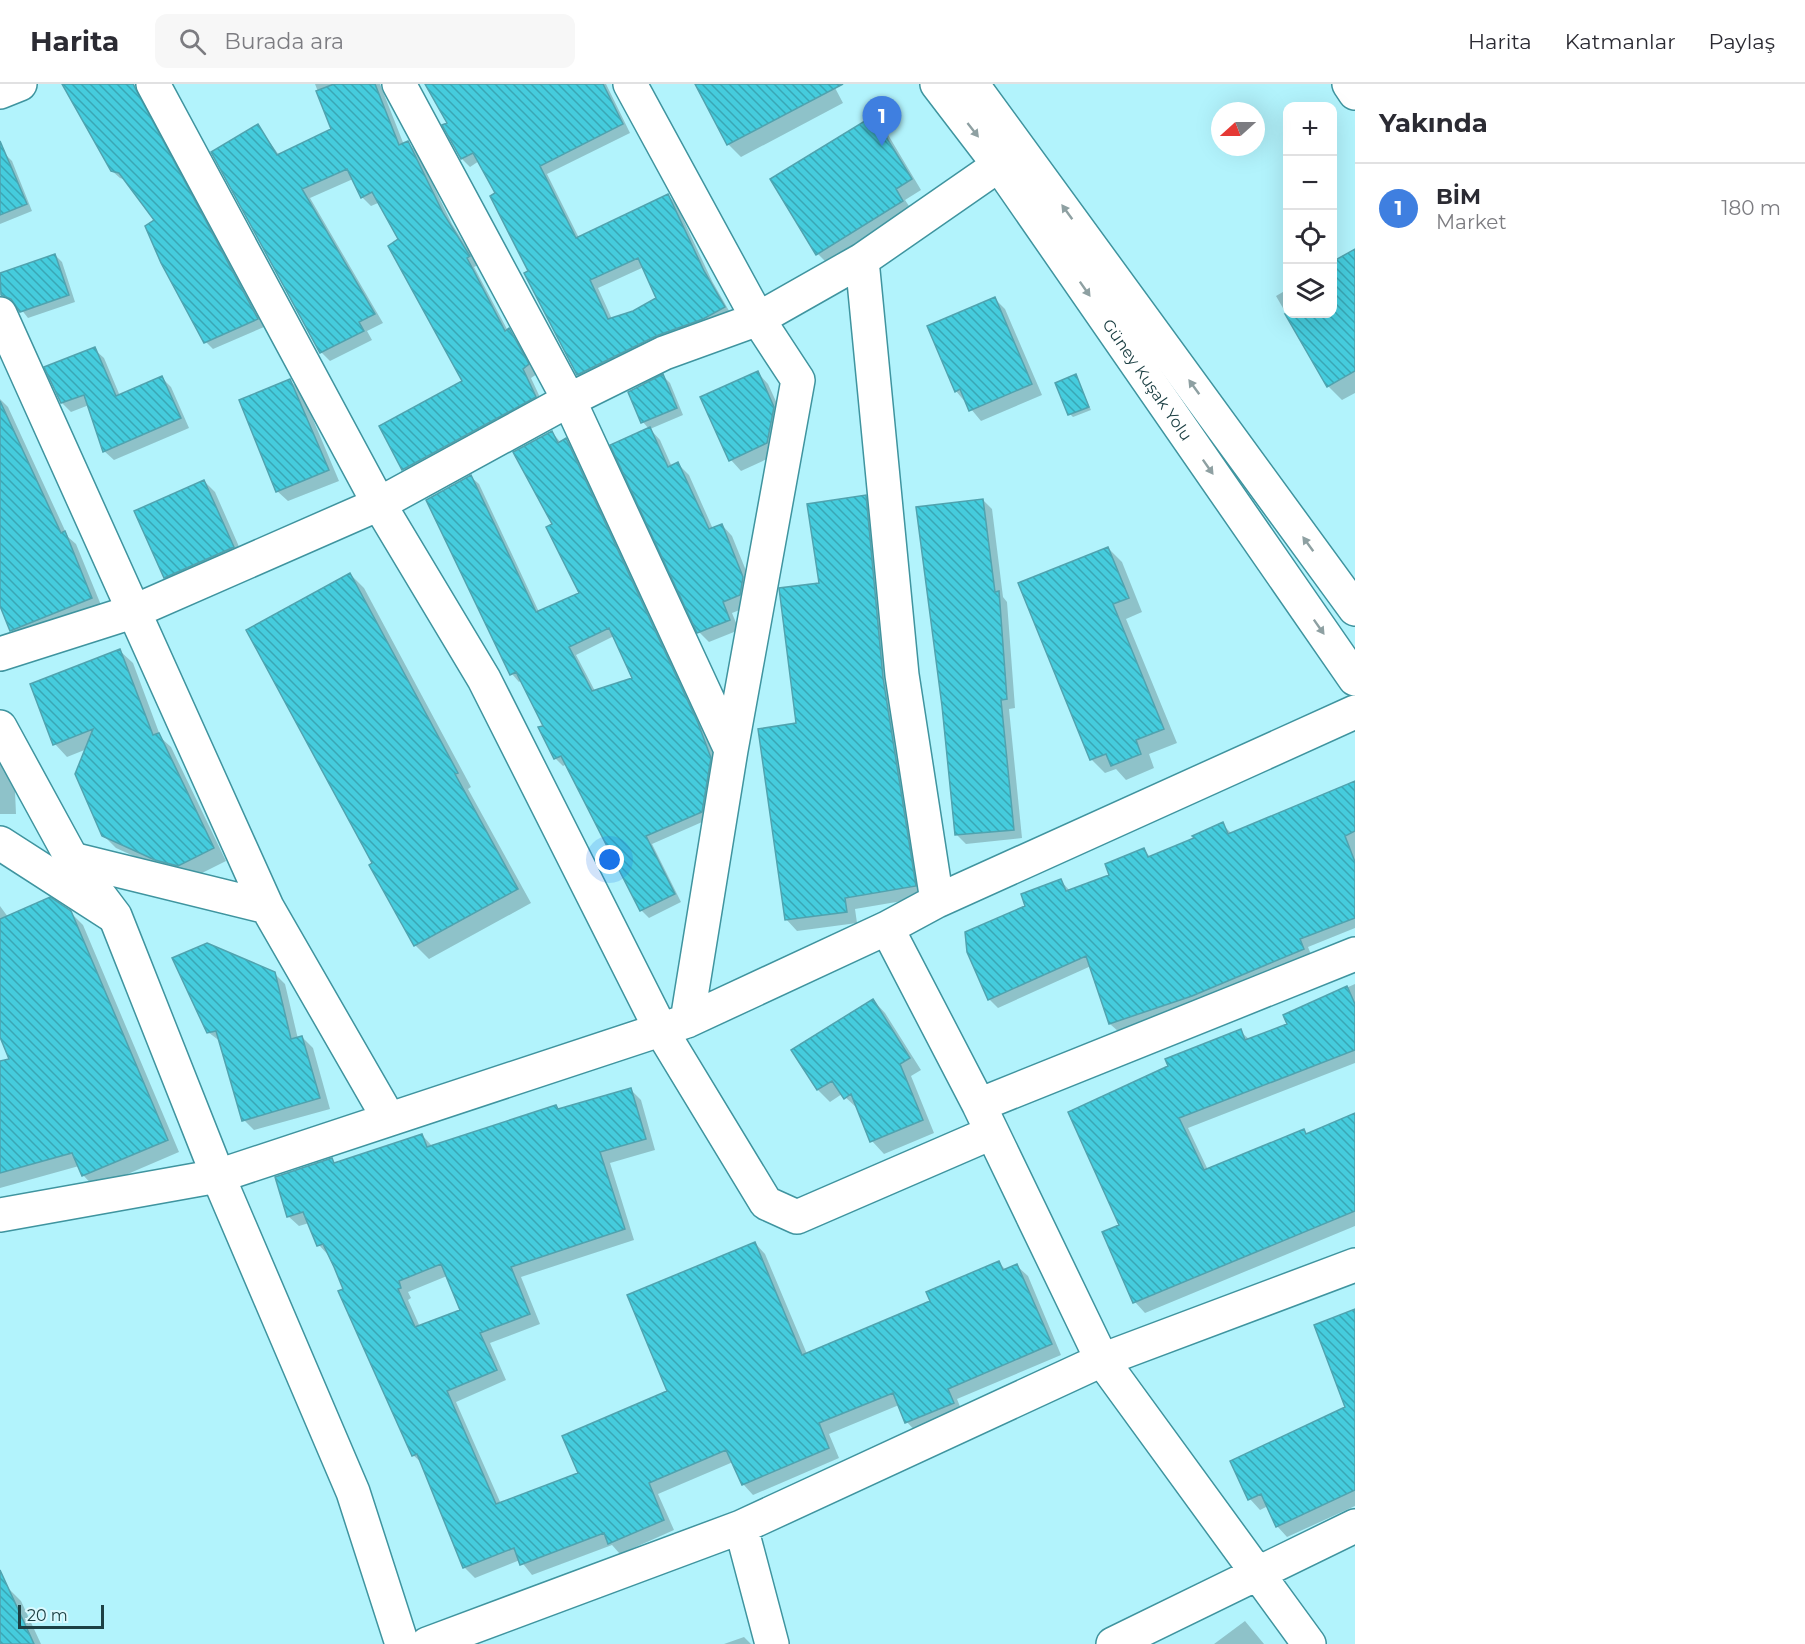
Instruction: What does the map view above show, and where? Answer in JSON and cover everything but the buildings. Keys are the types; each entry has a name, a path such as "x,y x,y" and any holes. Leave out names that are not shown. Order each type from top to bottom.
{"street":[{"path":"0,92 20,84"},
{"path":"153,84 379,504 484,679 674,1025 766,1203 797,1217 985,1119 1355,954"},
{"path":"399,84 570,400 731,750"},
{"path":"630,84 758,319 798,380 731,750 674,1025"},
{"name":"Güney Kuşak Yolu","path":"937,84 999,165 1355,679"},
{"name":"Güney Kuşak Yolu","path":"972,84 1355,609"},
{"path":"1349,84 1355,93"},
{"path":"0,654 135,611 379,504 570,400 664,352 758,319 862,260 999,165"},
{"path":"862,260 902,675 938,901"},
{"path":"0,314 267,907 389,1119"},
{"path":"0,1215 218,1176 674,1025 887,928 938,901 1355,712"},
{"path":"0,727 72,859 115,916 218,1176 353,1492 402,1644"},
{"path":"0,843 115,916"},
{"path":"72,859 267,907"},
{"path":"887,928 985,1119 1102,1360 1309,1644"},
{"path":"427,1644 741,1527 1102,1360 1355,1264"},
{"path":"1132,1640 1355,1526"},
{"path":"741,1527 772,1644"}],"place":[{"name":"BİM","path":"882,146"}]}
